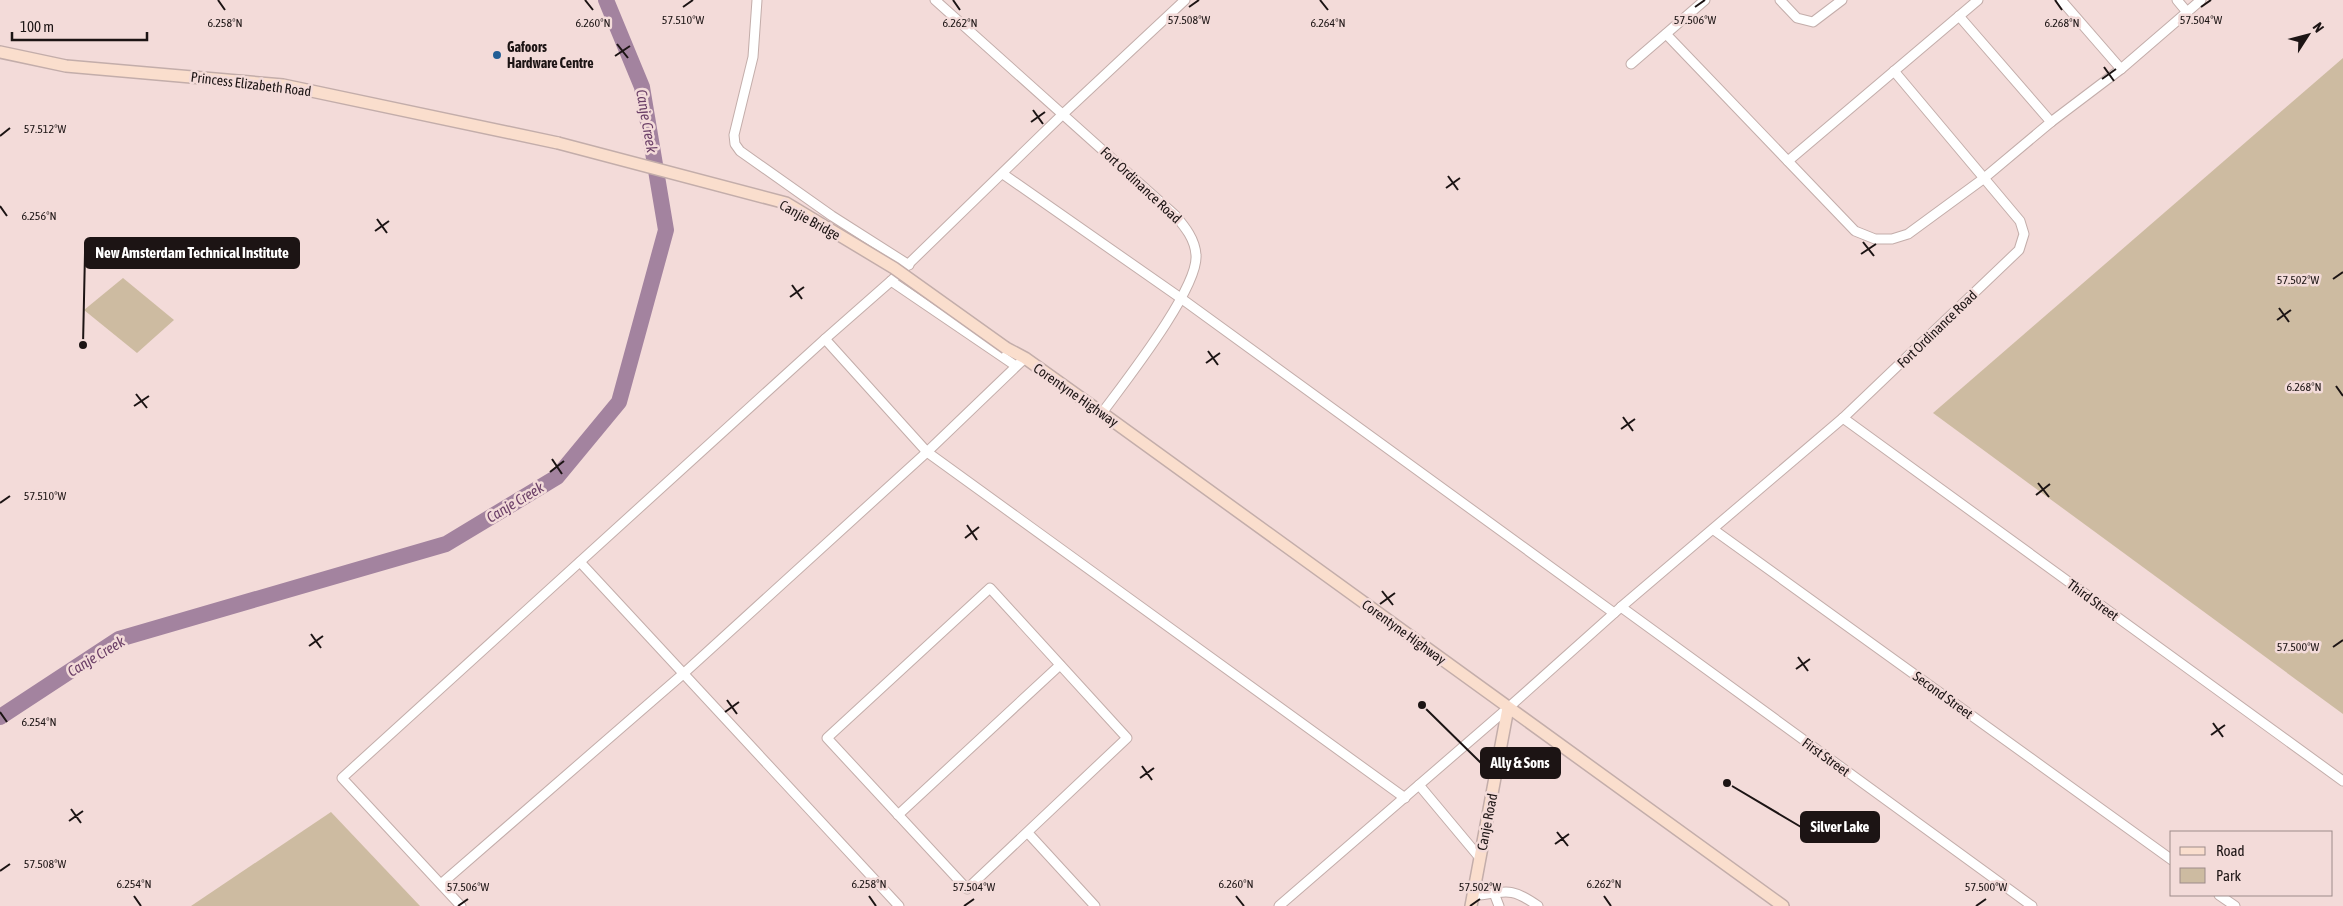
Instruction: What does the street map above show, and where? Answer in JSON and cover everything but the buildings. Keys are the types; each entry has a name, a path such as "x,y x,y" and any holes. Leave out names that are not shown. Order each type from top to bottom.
{"main road":[{"name":"Princess Elizabeth Road","path":"0,52 66,66 283,85 558,143"},
{"name":"Canjie Bridge","path":"558,143 786,203 894,268 1006,348 1020,362"},
{"name":"Corentyne Highway","path":"1020,362 1102,413 1783,906"},
{"name":"Canje Road","path":"1472,901 1508,708"}],"street":[{"path":"757,0 752,57 734,135 740,151 832,216 909,265"},
{"name":"Fort Ordinance Road","path":"935,0 1175,215 1190,232 1196,256 1192,278 1182,299 1102,413"},
{"path":"461,906 342,778 824,339 891,282 1063,114 1185,0"},
{"path":"1631,64 1705,0"},
{"path":"1780,0 1797,18 1813,22 1842,0"},
{"path":"1788,161 1978,0"},
{"path":"2061,0 2121,69"},
{"path":"2177,0 2187,12"},
{"path":"1666,34 1855,231 1876,238 1892,239 1908,234 1983,179 2051,122 2121,69 2201,0"},
{"path":"1959,16 2051,122"},
{"path":"1894,71 1983,179"},
{"name":"First Street","path":"1003,174 1182,299 2032,906"},
{"name":"Fort Ordinance Road","path":"1279,906 1419,786 1618,610 1843,418 2019,250 2024,234 2020,221 1983,179"},
{"path":"440,884 683,674 927,452 1020,362 891,282"},
{"path":"824,339 927,452 1405,798"},
{"name":"Third Street","path":"1843,418 2343,781"},
{"name":"Second Street","path":"1714,530 2170,859"},
{"path":"580,562 899,906"},
{"path":"990,588 1060,664 1127,738 968,889 827,738 990,588"},
{"path":"898,815 1060,664"},
{"path":"1419,786 1480,858"},
{"path":"1028,833 1094,906"},
{"path":"1472,901 1494,893 1510,891 1520,893 1538,906"},
{"path":"1494,893 1499,906"},
{"path":"2220,896 2235,906"}],"green space":[{"path":"2343,58 2343,714 1933,413"},
{"path":"123,278 174,320 137,353 84,310"},
{"path":"331,812 420,906 191,906"}],"waterway":[{"name":"Canje Creek","path":"0,717 119,639 446,544 557,477 619,402 666,230 642,87 606,0"}],"place":[{"name":"Gafoors Hardware Centre","path":"497,55"},
{"name":"New Amsterdam Technical Institute","path":"83,345"},
{"name":"Ally & Sons","path":"1422,705"},
{"name":"Silver Lake","path":"1727,783"}]}
